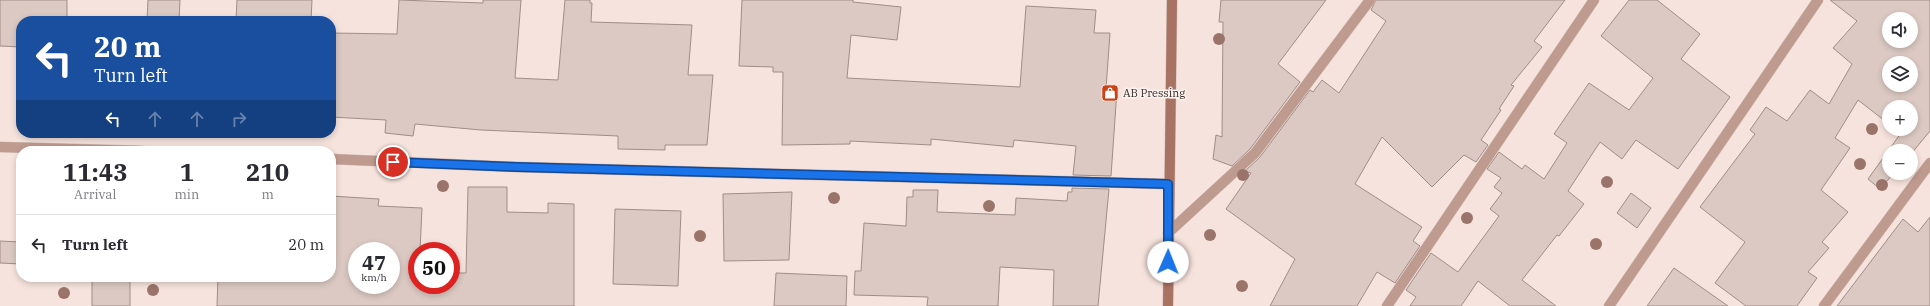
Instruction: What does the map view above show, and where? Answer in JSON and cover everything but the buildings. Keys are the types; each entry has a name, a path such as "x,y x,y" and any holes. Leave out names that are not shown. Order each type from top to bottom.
{"main road":[{"path":"1168,306 1168,184 1172,95 1172,0"}],"street":[{"path":"1168,234 1256,153 1370,0"},
{"path":"1387,306 1594,0"},
{"path":"1609,306 1818,0"},
{"path":"0,147 16,147"},
{"path":"336,159 517,167 1168,184"},
{"path":"1824,306 1930,163"}],"place":[{"name":"AB Pressing","path":"1110,93"}],"route":[{"path":"393,162 517,167 1168,184 1168,262"}]}
